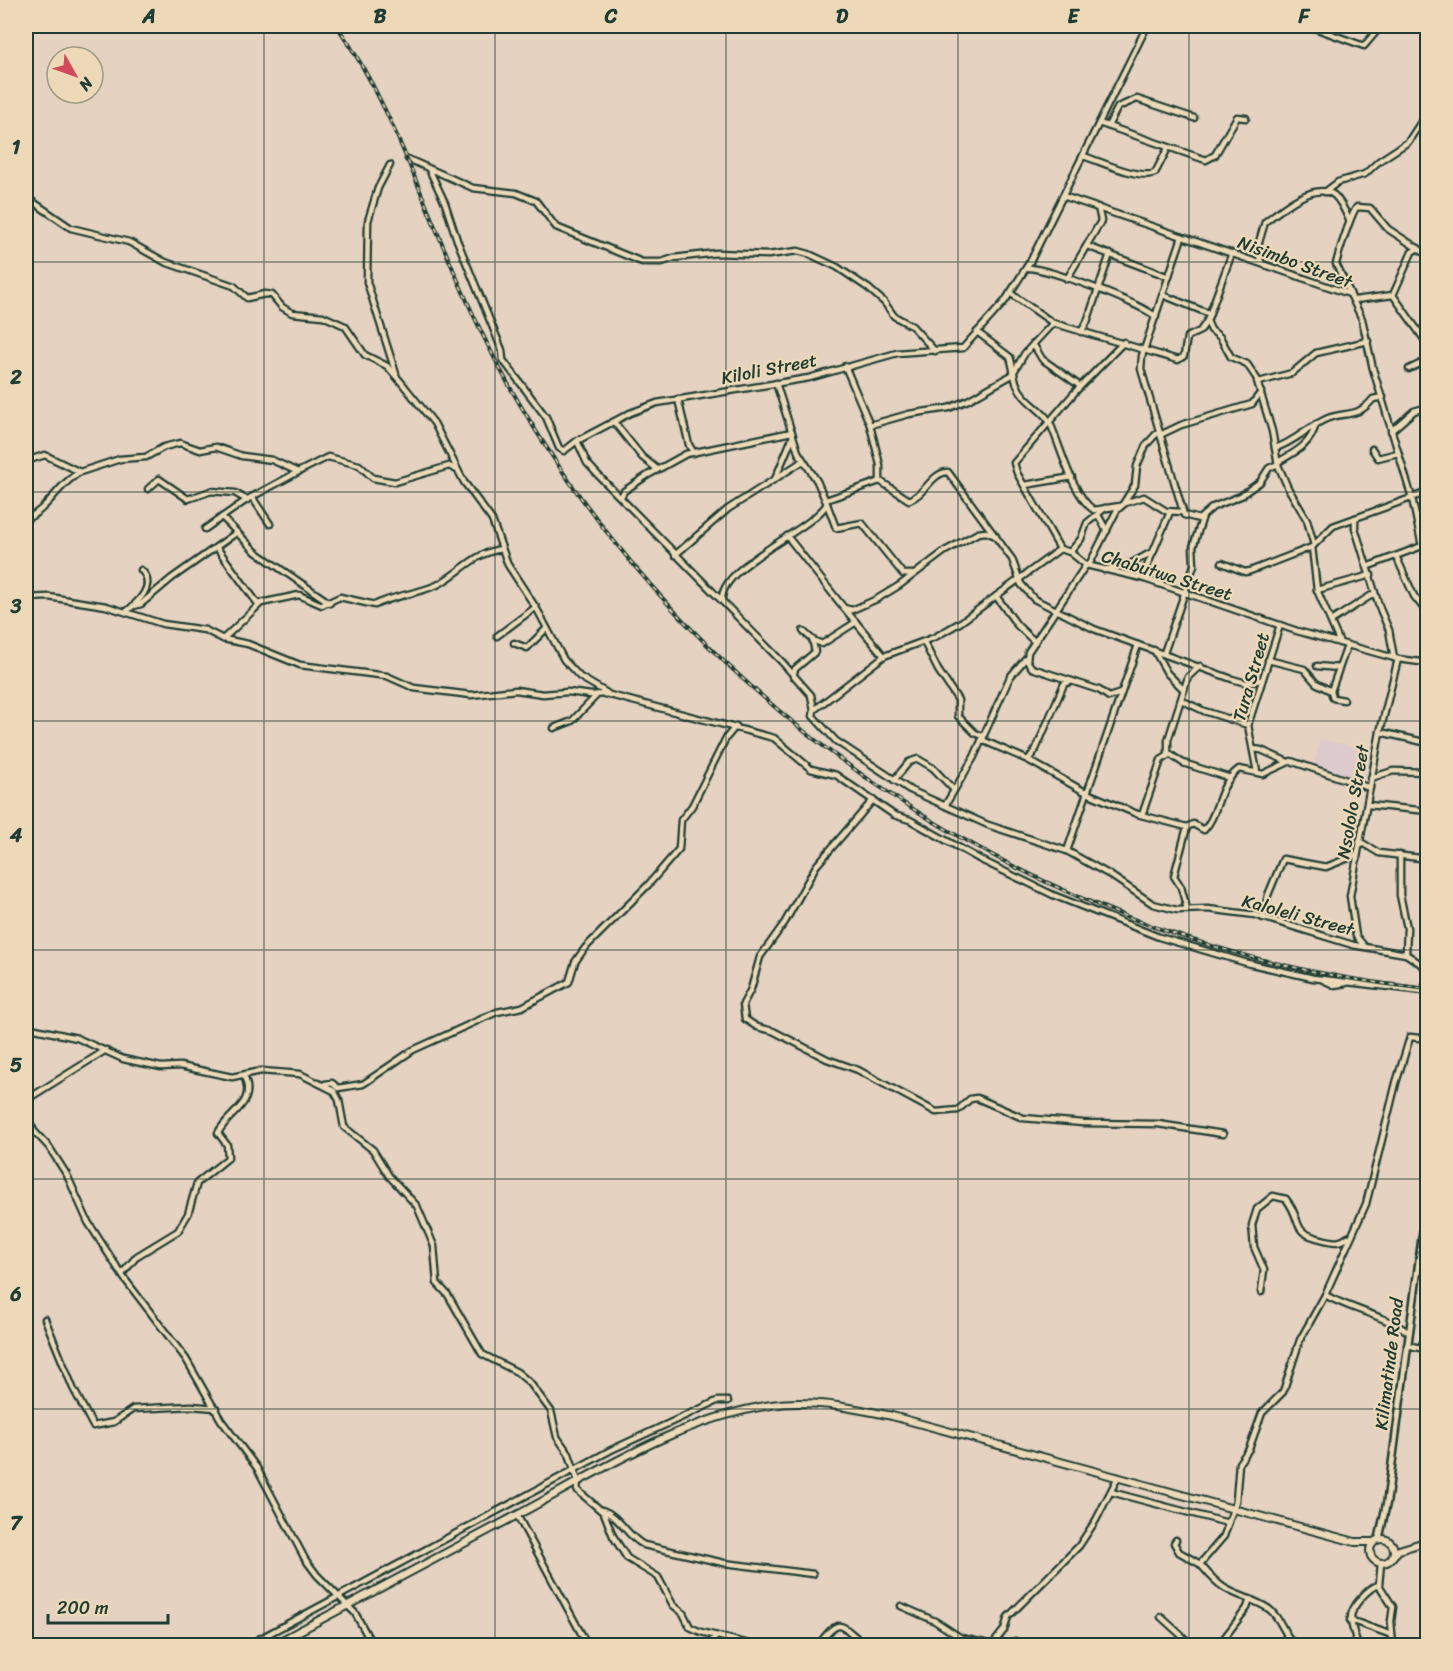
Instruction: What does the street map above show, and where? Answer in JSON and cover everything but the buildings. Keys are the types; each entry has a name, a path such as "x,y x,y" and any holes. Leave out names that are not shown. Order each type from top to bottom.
{"highway":[{"path":"271,1646 578,1481 691,1425 741,1410 798,1402 845,1406 892,1416 1355,1542 1376,1540 1410,1546"},
{"path":"1371,1556 1370,1549 1376,1540"},
{"path":"1355,1542 1381,1563 1410,1546 1428,1541"},
{"path":"1391,1544 1394,1550 1392,1557"}],"main road":[{"name":"Kilimatinde Road","path":"1376,1540 1387,1501 1428,1193"}],"street":[{"name":"Kiloli Street","path":"578,440 647,406 809,378 897,353 959,349 977,332 1010,293 1026,268 1148,26"},
{"path":"1309,26 1364,46 1381,26"},
{"path":"1108,126 1118,107 1137,99 1194,118"},
{"path":"1325,192 1338,182 1365,174 1379,161 1408,142 1426,119 1428,105"},
{"path":"1099,123 1168,148 1211,159 1236,118 1246,118"},
{"path":"1083,156 1144,176 1155,173 1168,148"},
{"path":"408,159 476,188 513,192 536,201 556,226 642,262 662,262 674,258 717,253 768,255 798,251 809,254 837,267 868,288 884,302 894,316 912,326 935,351"},
{"path":"390,165 378,188 374,208 368,221 367,282 397,377"},
{"path":"429,169 445,203 502,350 504,362 546,417 559,448 564,451 578,440 587,463 675,555 722,599 811,695 814,719 830,735 894,780 988,825 1067,851 1138,645"},
{"path":"1261,262 1257,249 1265,222 1311,193 1325,192 1336,197 1349,220"},
{"name":"Nisimbo Street","path":"1064,196 1350,294 1355,300 1368,341 1391,431 1412,498 1422,546 1428,556"},
{"path":"26,197 71,228 111,236 135,244 165,262 232,285 248,299 269,295 292,313 316,314 342,324 351,331 365,355 381,362 397,377 434,423 457,470 492,520 515,578 536,607 564,660 576,674 609,695"},
{"path":"1067,279 1101,221 1098,207"},
{"path":"1350,294 1336,264 1348,231 1349,220 1357,207 1368,207 1388,230 1428,255"},
{"path":"1182,237 1145,349 1141,369 1182,512"},
{"path":"1087,246 1169,278"},
{"path":"1393,295 1413,252 1418,248"},
{"path":"1010,293 1053,323 1124,342 1178,360 1184,356 1186,337 1200,331 1207,321 1232,253"},
{"path":"1081,332 1087,322 1096,289 1110,254"},
{"path":"1026,268 1036,268 1096,289 1156,317"},
{"path":"1163,295 1210,314"},
{"path":"1355,300 1393,295"},
{"path":"1393,295 1428,345"},
{"path":"1207,321 1220,337 1231,357 1247,364 1257,381 1278,463 1288,488 1307,520 1313,546 1317,590 1340,643"},
{"path":"870,425 909,414 957,405 1012,375 1033,344 1053,323"},
{"path":"977,332 1007,353 1012,362 1012,375 1022,394 1050,423 1072,477 1091,508 1121,506 1144,497 1172,512 1182,512 1192,518 1203,516"},
{"path":"1257,381 1292,373 1316,353 1368,341"},
{"path":"814,710 884,656 924,642 961,622 1060,549 1014,463 1080,386 1124,342"},
{"path":"1033,344 1047,363 1080,386"},
{"path":"1409,369 1428,360"},
{"path":"845,366 870,425 880,465 880,481"},
{"path":"776,383 803,461 827,502 836,528 862,523 896,568 903,574 914,574"},
{"path":"945,804 969,768 1017,665 1026,658 1087,565 1135,485 1137,466 1146,445 1160,433 1252,404 1261,392"},
{"path":"1275,448 1316,424 1366,408 1373,399 1383,397"},
{"path":"678,399 689,445 694,453"},
{"path":"1252,404 1265,410"},
{"path":"1391,431 1414,411 1428,407"},
{"path":"614,422 642,458 657,469"},
{"path":"1164,653 1194,565 1193,547 1203,516 1213,507 1243,495 1260,482 1269,468 1302,449 1313,436 1316,424"},
{"path":"621,497 624,491 657,469 694,453 792,434"},
{"path":"776,477 792,434"},
{"path":"26,519 52,501 68,479 80,472 120,459 147,457 164,447 180,442 200,450 216,447 242,456 272,460 298,472"},
{"path":"1372,449 1378,458 1398,453"},
{"path":"26,460 45,455 80,472"},
{"path":"205,529 250,498 328,457 359,465 372,478 395,482 449,466 457,470"},
{"path":"675,555 715,519 803,461"},
{"path":"880,481 909,500 924,491 940,474 948,472 1012,559 1029,595 1055,611 1138,645 1246,683 1260,680"},
{"path":"1024,485 1072,477"},
{"path":"148,489 159,479 188,499 211,491 235,493 250,498 270,524"},
{"path":"722,599 724,589 748,564 787,536 827,502 880,481"},
{"path":"1222,563 1245,572 1250,571 1313,546 1334,526 1428,492"},
{"path":"1142,578 1155,551 1158,536 1179,502"},
{"path":"1071,552 1081,539 1085,525 1105,508"},
{"path":"1098,515 1107,531"},
{"path":"222,517 268,562 330,603"},
{"path":"1355,518 1355,528 1369,566 1375,593 1389,630 1396,658"},
{"path":"844,608 852,610 877,599 945,551 978,533 986,532 997,537"},
{"path":"134,606 141,604 181,571 236,533"},
{"path":"787,536 884,656"},
{"path":"1369,566 1422,546"},
{"path":"217,548 258,604"},
{"path":"223,639 258,604 299,596 309,597 322,605 340,597 375,605 382,600 416,594 439,583 476,557 502,549"},
{"name":"Chabutwa Street","path":"1060,549 1071,552 1087,565 1142,578 1184,594 1347,646 1428,663"},
{"path":"1104,570 1134,562 1155,551"},
{"path":"1396,556 1414,596 1428,614"},
{"path":"126,612 134,606 147,588 147,579 141,570"},
{"path":"1317,590 1371,575"},
{"path":"1331,621 1375,593"},
{"path":"996,596 1017,625 1035,642"},
{"path":"26,598 63,598 126,612 164,624 204,630 223,639 248,644 300,665 387,676 414,688 471,695 516,690 545,694 571,692 609,695 736,726 774,738 812,769 836,775 894,815 910,820 981,860 1078,906 1194,948 1322,979 1423,991 1428,979"},
{"path":"497,636 536,607"},
{"path":"803,631 822,644 856,622"},
{"name":"Tura Street","path":"1257,772 1248,725 1260,680 1280,625"},
{"path":"514,643 526,648 548,628"},
{"path":"793,676 795,669 815,652 813,640"},
{"path":"924,642 938,670 958,700 958,716 983,739 1028,760 1087,793 1142,815 1187,827 1193,824 1203,830 1207,828 1217,799 1230,778 1239,769 1267,773 1286,761"},
{"path":"1344,700 1333,698 1331,691 1347,646"},
{"path":"1154,649 1167,673 1184,690"},
{"path":"1026,658 1032,668 1099,690 1109,697 1115,712"},
{"name":"Nsololo Street","path":"1365,947 1356,936 1350,896 1356,855 1368,805 1371,778 1396,658"},
{"path":"1268,660 1304,669 1316,683 1331,691"},
{"path":"1169,755 1168,740 1188,678 1189,662"},
{"path":"1188,678 1200,666"},
{"path":"1317,666 1339,668"},
{"path":"1059,676 1064,684"},
{"path":"1028,760 1036,749 1064,684 1072,681"},
{"path":"1109,697 1121,693"},
{"path":"554,728 572,721 597,695"},
{"path":"1181,700 1204,711 1248,725"},
{"path":"324,1084 332,1083 338,1088 362,1084 412,1050 497,1012 522,1007 569,982 575,962 585,948 648,885 679,849 681,820 736,726"},
{"path":"1380,732 1428,743"},
{"path":"1253,749 1370,788"},
{"path":"1169,755 1192,766 1230,778"},
{"path":"1142,815 1161,760 1169,755"},
{"path":"894,780 909,762 918,759 933,768 953,789"},
{"path":"1371,778 1393,771 1428,772"},
{"path":"873,800 816,866 785,922 760,957 751,989 743,1004 745,1018 757,1027 773,1031 827,1059 858,1070 936,1112 958,1110 970,1099 977,1098 1023,1118 1083,1123 1158,1124 1224,1134"},
{"path":"1368,805 1428,811"},
{"path":"1187,827 1174,876 1181,887 1187,909"},
{"path":"1359,841 1376,852 1428,859"},
{"name":"Kaloleli Street","path":"1067,851 1110,875 1153,904 1177,910 1244,912 1365,947 1406,954 1428,969"},
{"path":"1263,918 1268,895 1283,859 1326,867 1356,855"},
{"path":"1400,855 1400,895 1407,928 1406,954"},
{"path":"26,1027 77,1038 130,1061 164,1067 180,1066 228,1077 244,1076 261,1071 294,1073 324,1084 338,1097 344,1127 373,1150 389,1176 417,1206 434,1246 437,1283 448,1295 480,1351 487,1358 517,1372 530,1383 551,1411 557,1436 567,1449 578,1481 578,1492 599,1509 613,1515 638,1542 644,1545 724,1563 813,1574"},
{"path":"1200,1564 1220,1543 1233,1509 1239,1463 1249,1449 1262,1413 1283,1392 1300,1340 1325,1295 1367,1199 1410,1037 1428,1039"},
{"path":"26,1100 106,1050"},
{"path":"122,1274 138,1256 178,1231 188,1214 195,1186 203,1176 228,1158 227,1145 218,1133 247,1098 248,1088 244,1076"},
{"path":"26,1114 34,1131 49,1147 67,1175 88,1222 122,1274 191,1366 221,1420 257,1468 305,1559 317,1575 357,1615 373,1646"},
{"path":"1261,1292 1264,1270 1254,1247 1252,1225 1257,1209 1273,1196 1286,1199 1298,1226 1310,1238 1337,1242 1350,1235"},
{"path":"1325,1295 1346,1307 1386,1320 1408,1332"},
{"path":"45,1319 73,1389 92,1425 114,1422 134,1410 191,1406 216,1408"},
{"path":"1407,1345 1420,1348 1428,1333"},
{"path":"246,1646 573,1469 717,1401 728,1401"},
{"path":"901,1606 935,1620 954,1635 970,1643 996,1645 1008,1617 1083,1541 1118,1477"},
{"path":"1111,1492 1228,1523"},
{"path":"599,1509 627,1558 657,1576 689,1625 697,1631 758,1646"},
{"path":"517,1515 588,1646"},
{"path":"1176,1540 1178,1551 1200,1564 1225,1588 1250,1599 1278,1618 1286,1637 1296,1646"},
{"path":"1381,1563 1379,1585 1393,1607 1393,1646"},
{"path":"1350,1646 1356,1639 1350,1620 1354,1610 1369,1590 1379,1585"},
{"path":"1218,1646 1247,1608 1250,1599"},
{"path":"1161,1617 1193,1646"},
{"path":"1350,1620 1392,1635"},
{"path":"818,1646 830,1629 840,1626 849,1629 858,1641 872,1646"},
{"path":"706,1646 717,1636"},
{"path":"1281,1646 1286,1637"},
{"path":"727,1646 732,1640"},
{"path":"1005,1646 1015,1641 1024,1646"}],"shaded area":[{"path":"1320,739 1376,752 1369,781 1313,769"}],"railway":[{"path":"337,26 383,106 469,306 518,401 596,518 687,625 790,720 903,803 1025,872 1154,927 1289,966 1428,989"}]}
